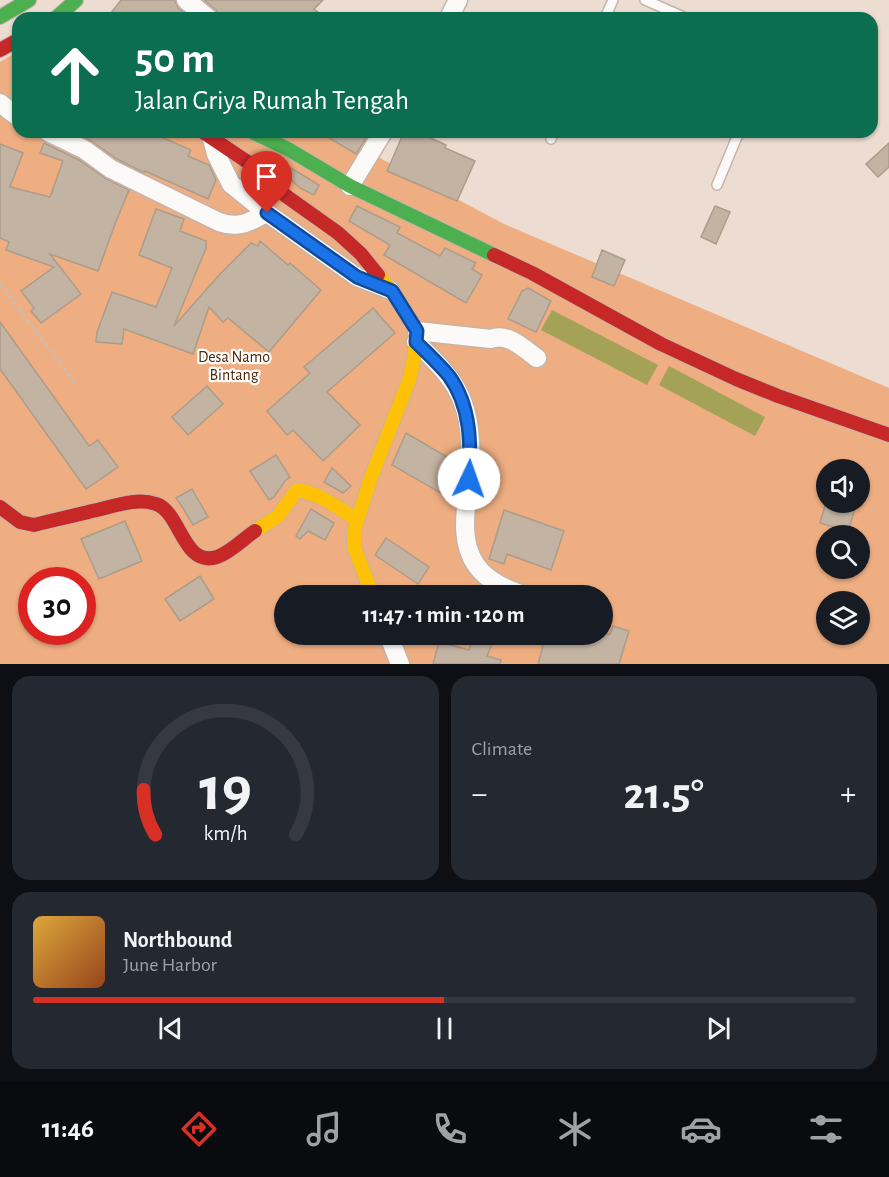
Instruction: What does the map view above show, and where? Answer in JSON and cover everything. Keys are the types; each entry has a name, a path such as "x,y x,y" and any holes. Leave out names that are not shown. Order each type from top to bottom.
{"main road":[{"path":"63,12 76,0"},
{"path":"0,17 22,1"},
{"path":"210,138 252,165 286,196 338,233 361,254 392,291 416,336 414,359 402,400 370,480 353,539 369,585"},
{"path":"265,138 288,149 350,186 531,273 661,344 788,400 889,435"},
{"path":"0,507 21,522 34,525 131,502 160,505 171,515 192,553 209,559 221,556 271,522 280,514 297,490 318,496 357,520"}],"street":[{"path":"186,0 201,12"},
{"path":"0,103 12,112"},
{"path":"61,138 86,150 111,169 219,222 233,226 241,225 267,213"},
{"path":"208,138 231,184 267,213 357,277 392,291"},
{"path":"350,186 379,138"},
{"path":"416,336 491,339 498,336 507,338 537,358"},
{"path":"416,336 449,376 464,404 471,445 465,519 466,535 476,565 485,575 500,585"},
{"path":"392,645 400,664"}],"lane":[{"path":"645,0 672,12"},
{"path":"717,185 737,138"}],"path":[{"path":"0,284 75,383"}],"green space":[{"name":"Desa Namo Bintang","path":"12,55 12,138 342,138 504,224 889,388 889,664 0,664 0,62"}],"shaded area":[{"path":"552,310 658,365 647,385 541,330"},
{"path":"669,366 765,417 755,436 659,385"}],"building":[{"path":"121,0 175,0 178,8 183,12 112,12"},
{"path":"204,0 323,0 314,9 318,12 217,12"},
{"path":"85,138 164,138 191,150 188,156 209,165 216,180 208,199 145,171 144,173 117,159"},
{"path":"329,138 366,138 356,154"},
{"path":"401,138 430,138 446,145 445,148 475,161 457,201 387,171"},
{"path":"44,143 79,160 105,178 129,190 98,271 50,254 81,294 41,323 31,311 34,308 21,291 54,267 6,250 9,242 0,238 0,144 23,153 10,187 50,197 63,161 40,153"},
{"path":"889,143 889,167 878,177 866,164"},
{"path":"291,168 319,185 314,195 300,188 287,176"},
{"path":"357,206 400,227 397,233 440,256 445,248 476,263 472,269 482,275 466,303 384,255 390,245 349,221"},
{"path":"715,206 730,212 716,244 701,237"},
{"path":"156,209 184,219 180,231 206,241 206,248 174,326 251,243 258,246 260,241 321,290 269,352 228,318 223,322 209,307 193,354 124,329 122,344 96,342 97,332 112,292 156,307 172,268 139,255"},
{"path":"602,250 625,260 614,286 592,277"},
{"path":"528,288 551,301 536,332 508,319 522,291"},
{"path":"373,308 395,333 327,392 360,425 323,461 293,430 287,435 267,411 310,373 304,367"},
{"path":"0,322 89,446 98,440 118,467 86,489 0,369"},
{"path":"207,386 223,404 188,435 172,417"},
{"path":"406,433 459,464 458,476 446,496 392,465"},
{"path":"276,455 290,477 269,500 250,471"},
{"path":"332,468 351,486 343,493 324,482"},
{"path":"192,489 208,517 193,525 176,498"},
{"path":"311,509 334,523 325,540 308,531 300,539 296,536"},
{"path":"504,510 564,531 551,570 507,554 504,564 489,559"},
{"path":"823,513 854,513 850,525 820,523"},
{"path":"125,521 142,561 99,579 96,567 94,567 81,539"},
{"path":"386,538 429,567 418,584 375,555"},
{"path":"200,576 214,599 180,621 165,599"},
{"path":"613,626 629,631 619,664 538,664 543,645 613,645"},
{"path":"438,645 450,645 469,650 471,645 492,645 487,656 501,660 500,664 433,664"}],"traffic: fast":[{"path":"0,17 29,0"},
{"path":"63,12 76,0"},
{"path":"265,138 288,149 350,186 494,255"}],"traffic: slow":[{"path":"369,585 354,547 354,531 370,480 409,380 417,331 392,291 378,275"},
{"path":"255,531 278,516 297,490 321,498 357,520"}],"traffic: jam":[{"path":"0,50 12,43"},
{"path":"212,138 252,165 286,196 338,233 361,254 378,275"},
{"path":"494,255 532,273 661,344 736,379 889,435"},
{"path":"0,507 20,522 34,525 124,503 148,502 164,509 189,547 206,558 222,555 255,531"}],"route":[{"path":"267,213 357,277 392,291 417,331 416,342 449,376 464,404 471,445 469,479"}]}
